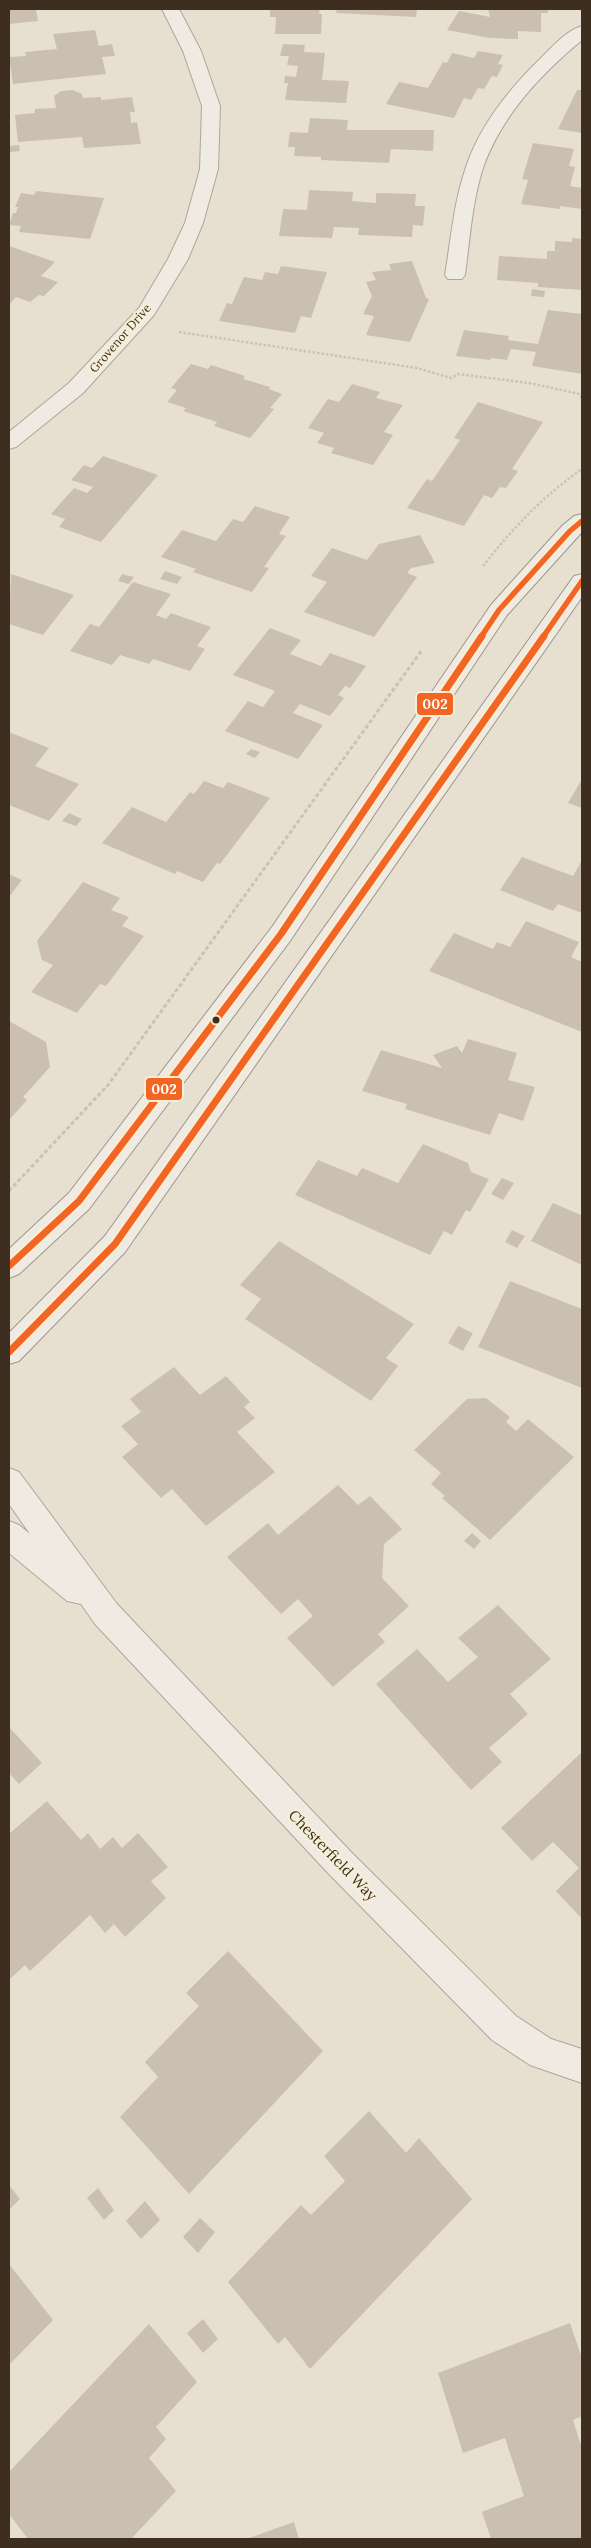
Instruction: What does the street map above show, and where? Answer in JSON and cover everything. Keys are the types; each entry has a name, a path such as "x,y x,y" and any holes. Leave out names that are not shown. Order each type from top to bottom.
{"main road":[{"name":"Grovenor Drive","path":"9,442 76,388 147,311 178,260 194,224 209,169 211,106 192,50 170,9"},
{"path":"455,275 474,168 486,139 542,66 582,31"},
{"path":"9,1266 79,1201 281,934 499,610 570,531 582,522"},
{"path":"9,1352 115,1244 582,582"},
{"path":"281,934 323,947"},
{"name":"Chesterfield Way","path":"9,1481 106,1614 340,1863 504,2028 542,2053 582,2066"},
{"name":"Chesterfield Way","path":"9,1535 106,1614"}],"path":[{"path":"178,332 416,368 451,378 458,374 529,383 580,394 582,399"},
{"path":"480,571 503,540 557,484 582,469"},
{"path":"9,1191 108,1085 423,649"}],"building":[{"path":"9,9 36,9 38,21 9,24"},
{"path":"270,9 320,9 319,14 322,14 321,34 275,34 276,17 270,17"},
{"path":"337,9 417,9 416,17 336,13"},
{"path":"488,9 548,9 548,13 541,13 541,32 518,31 518,39 490,38 447,30 459,11 490,17"},
{"path":"95,30 99,46 112,44 115,56 102,57 106,74 13,84 9,57 26,56 25,52 57,49 53,34"},
{"path":"283,44 305,45 304,52 325,53 322,80 349,81 346,103 285,100 288,83 284,83 285,76 296,77 298,66 287,65 289,56 280,56"},
{"path":"478,51 503,55 498,64 503,65 497,77 492,76 484,89 478,88 471,100 464,98 454,118 386,104 399,82 428,88 443,62 447,63 452,53 474,58"},
{"path":"73,90 82,94 83,98 101,97 101,100 132,97 135,112 130,112 131,123 137,122 141,144 84,148 82,137 18,142 15,115 35,113 35,109 56,108 54,96 61,91"},
{"path":"577,90 582,90 582,133 558,129"},
{"path":"310,118 348,120 347,130 434,130 433,151 391,149 389,163 321,160 321,157 294,156 295,147 288,147 290,132 308,133"},
{"path":"533,143 574,149 569,166 575,167 570,186 582,188 582,209 560,206 560,209 521,204 528,180 522,179"},
{"path":"19,145 20,151 10,152 9,146"},
{"path":"309,190 353,192 352,201 376,203 376,193 416,194 415,206 425,206 423,226 413,225 412,237 358,235 359,228 334,227 332,238 279,236 283,209 307,210"},
{"path":"36,191 104,198 90,239 19,232 21,226 9,225 13,213 16,213 18,207 15,207 21,193 34,195"},
{"path":"572,238 582,239 582,290 538,287 538,283 497,280 499,256 547,259 547,251 555,251 555,241 572,242"},
{"path":"9,246 55,262 41,276 58,282 44,296 39,295 30,302 16,297 9,305"},
{"path":"412,261 426,298 429,299 410,342 366,335 374,316 363,314 372,296 366,282 376,280 372,272 391,270 389,264"},
{"path":"281,266 327,272 311,318 301,316 295,333 219,321 227,303 232,304 244,277 262,280 265,272 278,274"},
{"path":"532,289 545,291 544,297 531,296"},
{"path":"548,310 582,314 582,374 532,366 536,352 511,349 507,360 456,356 464,330 509,336 508,340 538,344"},
{"path":"191,364 208,369 211,365 245,376 243,379 270,387 269,389 282,394 270,408 274,409 250,438 214,426 217,422 183,411 186,408 167,402 177,390 171,388"},
{"path":"352,384 380,392 376,398 403,405 384,432 393,435 373,465 331,453 334,448 317,443 324,433 308,428 328,399 339,402"},
{"path":"478,402 543,422 512,469 518,471 506,488 500,487 492,498 484,495 464,526 407,508 427,479 432,481 460,440 454,438"},
{"path":"103,456 158,475 101,542 59,527 65,519 51,514 74,488 87,493 93,487 71,480 84,465 92,468"},
{"path":"255,506 290,517 279,534 286,536 264,567 269,568 252,592 193,572 196,569 161,557 182,530 216,541 233,519 243,522"},
{"path":"420,535 435,563 411,568 407,573 417,577 374,637 304,612 327,582 311,576 332,548 367,560 379,544"},
{"path":"165,571 182,577 177,584 160,579"},
{"path":"11,574 74,595 43,635 9,624"},
{"path":"122,574 134,577 129,584 118,581"},
{"path":"133,582 171,594 156,615 166,619 171,613 211,627 197,646 205,649 190,671 153,659 149,664 120,655 112,665 70,651 90,624 99,627"},
{"path":"270,628 301,640 290,654 321,666 330,653 366,666 350,688 345,686 338,695 344,698 330,716 300,704 293,713 323,725 298,759 225,731 248,701 263,707 275,691 233,675"},
{"path":"9,732 49,748 35,766 79,784 49,821 9,805"},
{"path":"251,749 260,752 255,758 246,754"},
{"path":"582,779 582,808 568,803"},
{"path":"204,781 223,788 228,782 270,798 220,864 217,863 203,882 177,871 175,874 102,843 132,807 166,822 190,792 194,794"},
{"path":"69,813 82,819 76,826 62,821"},
{"path":"522,857 573,876 582,860 582,913 558,904 553,911 500,890"},
{"path":"9,874 22,880 9,897"},
{"path":"83,882 120,898 111,910 129,917 122,926 144,936 106,986 100,984 77,1013 31,992 53,965 42,960 37,941"},
{"path":"526,921 579,942 571,957 582,962 582,1032 429,971 454,933 493,949 497,942 510,947"},
{"path":"9,1021 46,1042 50,1067 23,1097 27,1100 9,1120"},
{"path":"468,1039 517,1053 508,1080 535,1087 523,1121 499,1113 490,1135 405,1109 407,1104 362,1091 381,1050 442,1068 433,1055 457,1046 462,1053"},
{"path":"423,1144 468,1163 471,1172 489,1179 470,1212 466,1210 452,1235 444,1231 430,1255 295,1195 318,1160 357,1176 362,1168 398,1183"},
{"path":"502,1178 514,1183 503,1200 491,1194"},
{"path":"553,1203 581,1215 582,1212 582,1265 531,1241"},
{"path":"512,1230 525,1236 517,1248 505,1242"},
{"path":"279,1241 414,1324 386,1358 398,1366 371,1401 245,1319 261,1299 240,1285"},
{"path":"510,1281 582,1309 582,1388 478,1347"},
{"path":"458,1326 473,1333 463,1351 448,1343"},
{"path":"174,1367 200,1395 226,1376 250,1402 244,1407 255,1418 237,1432 275,1472 206,1526 172,1489 161,1498 122,1457 138,1444 121,1426 141,1412 130,1399"},
{"path":"486,1398 510,1417 506,1422 516,1431 528,1419 574,1457 490,1540 442,1498 445,1496 431,1484 441,1473 414,1450 467,1399"},
{"path":"338,1485 358,1505 370,1496 402,1529 384,1544 382,1578 409,1606 378,1634 385,1642 333,1687 287,1638 313,1616 298,1599 281,1614 227,1557 268,1523 278,1535"},
{"path":"472,1533 481,1541 474,1549 464,1541"},
{"path":"498,1605 551,1659 510,1694 528,1714 489,1748 502,1762 471,1790 376,1684 417,1649 448,1682 478,1657 458,1638"},
{"path":"9,1727 42,1763 19,1784 9,1773"},
{"path":"582,1752 582,1919 556,1891 579,1868 553,1842 532,1861 501,1828"},
{"path":"47,1801 81,1840 88,1833 100,1849 113,1837 122,1848 138,1833 168,1867 151,1881 166,1898 125,1937 114,1924 105,1933 90,1915 30,1971 25,1965 9,1980 9,1834"},
{"path":"228,1951 323,2051 189,2194 120,2117 158,2077 145,2062 199,2006 186,1993"},
{"path":"369,2111 406,2153 419,2138 472,2199 310,2369 285,2337 278,2344 228,2282 301,2205 311,2215 345,2181 324,2156"},
{"path":"9,2185 20,2199 9,2210"},
{"path":"98,2188 114,2210 104,2220 87,2198"},
{"path":"145,2201 160,2220 141,2239 126,2221"},
{"path":"200,2218 215,2232 198,2253 183,2237"},
{"path":"9,2264 53,2320 9,2365"},
{"path":"203,2319 218,2339 203,2353 187,2333"},
{"path":"570,2323 582,2358 582,2416 573,2420 582,2448 582,2539 491,2539 482,2512 524,2496 505,2438 463,2453 438,2373"},
{"path":"149,2324 197,2382 156,2427 166,2439 149,2458 176,2491 131,2539 28,2539 9,2514 9,2472"},
{"path":"294,2522 299,2539 246,2539"}],"transit line":[{"name":"002","path":"9,1266 79,1201 281,934 499,610 570,531 582,521"},
{"name":"002","path":"9,1352 115,1244 582,581"}]}
